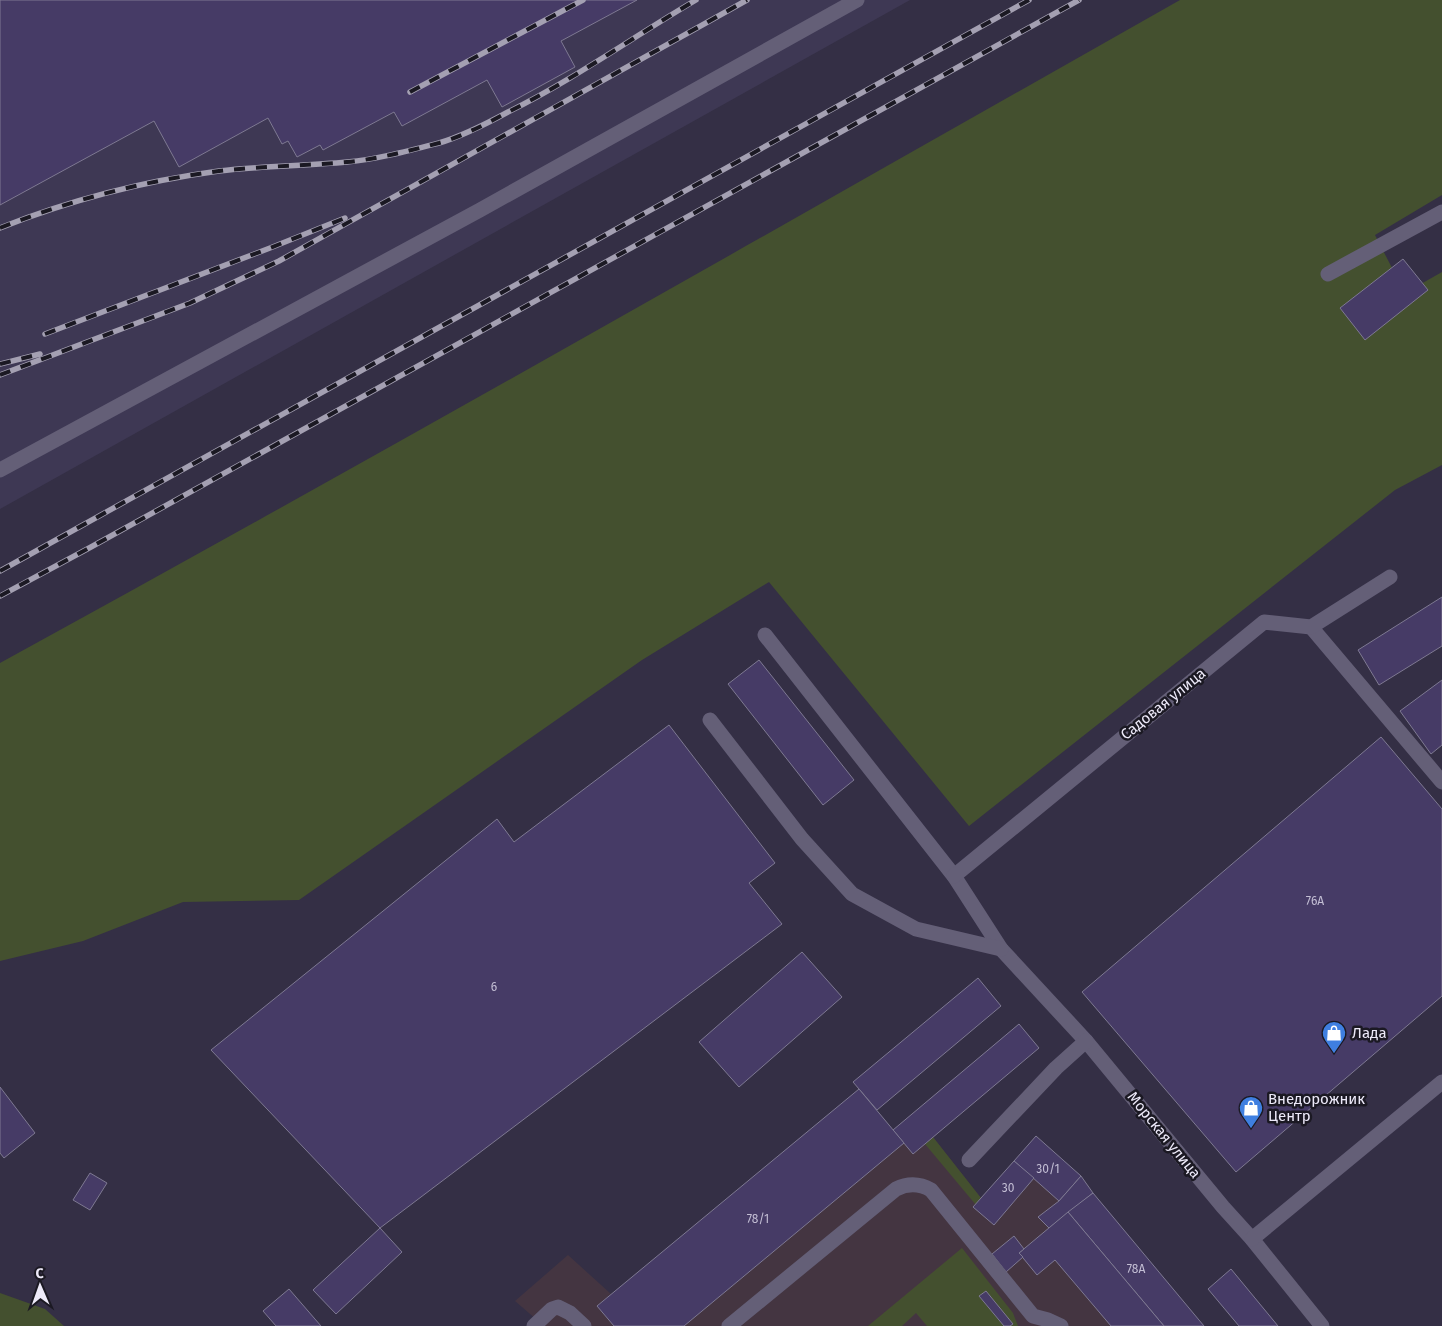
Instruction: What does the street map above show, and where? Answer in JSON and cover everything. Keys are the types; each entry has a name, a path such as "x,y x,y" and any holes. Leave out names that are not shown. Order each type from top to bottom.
{"street":[{"path":"0,470 480,210 857,0"},
{"path":"1328,274 1442,212"},
{"path":"1390,577 1311,627 1442,782"},
{"name":"Садовая улица","path":"954,876 1264,622 1311,627"},
{"name":"Морская улица","path":"765,634 954,876 1001,948 1086,1041 1223,1207 1252,1239 1322,1326"},
{"path":"710,720 802,840 852,894 916,929 1001,948"},
{"path":"969,1160 1056,1068 1086,1041"},
{"path":"1252,1239 1442,1082"},
{"path":"729,1326 896,1189 904,1185 914,1184 923,1185 931,1190 1033,1316 1050,1324"},
{"path":"534,1326 552,1309 558,1308 570,1313 584,1326"}],"shaded area":[{"path":"0,0 910,0 0,509"},
{"path":"933,1137 981,1198 974,1207 994,1225 1034,1178 1059,1201 1039,1217 1049,1228 1068,1212 1164,1326 684,1326 904,1143 913,1154"},
{"path":"568,1255 611,1294 597,1306 614,1326 544,1326 515,1301"}],"green space":[{"path":"1180,0 1442,0 1442,195 1375,235 1405,293 1442,272 1442,465 1395,490 969,826 769,582 642,660 299,900 183,902 83,941 0,961 0,663 444,416"},
{"path":"933,1137 981,1198 976,1205 925,1144"},
{"path":"962,1248 1013,1313 1018,1326 927,1326 916,1313 902,1326 868,1326"},
{"path":"0,1293 45,1309 64,1326 0,1326"}],"building":[{"path":"0,0 637,0 561,41 575,67 502,107 487,80 402,126 394,112 323,150 320,145 297,157 288,141 282,144 268,118 179,167 154,121 0,205"},
{"path":"1403,259 1428,290 1365,340 1340,308"},
{"path":"1442,597 1442,646 1379,685 1358,650"},
{"path":"759,660 854,780 823,805 728,684"},
{"path":"1442,680 1442,745 1431,754 1400,711"},
{"path":"669,725 775,863 749,883 782,924 380,1228 211,1050 497,819 514,842"},
{"path":"1381,737 1442,809 1442,996 1236,1172 1082,992"},
{"path":"802,952 842,997 739,1087 699,1042"},
{"path":"978,978 1001,1006 877,1110 853,1082"},
{"path":"1019,1024 1039,1048 913,1154 893,1130"},
{"path":"0,1087 35,1133 4,1158 0,1153"},
{"path":"859,1089 904,1143 684,1326 614,1326 597,1306"},
{"path":"1036,1136 1081,1176 1059,1201 1014,1161"},
{"path":"1014,1161 1034,1178 994,1225 973,1207"},
{"path":"90,1173 107,1183 90,1210 73,1200"},
{"path":"1081,1176 1093,1193 1049,1228 1038,1217 1059,1201"},
{"path":"1093,1193 1204,1326 1164,1326 1068,1212"},
{"path":"1068,1212 1164,1326 1111,1326 1055,1260 1037,1275 1019,1253"},
{"path":"380,1228 402,1252 336,1314 313,1290"},
{"path":"1014,1236 1024,1249 1019,1253 1023,1257 1006,1272 992,1254"},
{"path":"1231,1269 1278,1326 1239,1326 1208,1289"},
{"path":"289,1289 321,1326 276,1326 263,1311"},
{"path":"986,1291 1013,1324 1004,1326 979,1296"}],"railway":[{"path":"410,92 583,0"},
{"path":"0,228 80,200 163,180 235,169 359,161 439,143 466,133 532,100 696,0"},
{"path":"0,375 190,303 279,261 747,0"},
{"path":"0,571 1029,0"},
{"path":"0,596 1079,0"},
{"path":"45,334 345,218"},
{"path":"0,364 40,354"}],"place":[{"name":"Лада","path":"1334,1054"},
{"name":"Внедорожник Центр","path":"1251,1129"}]}
